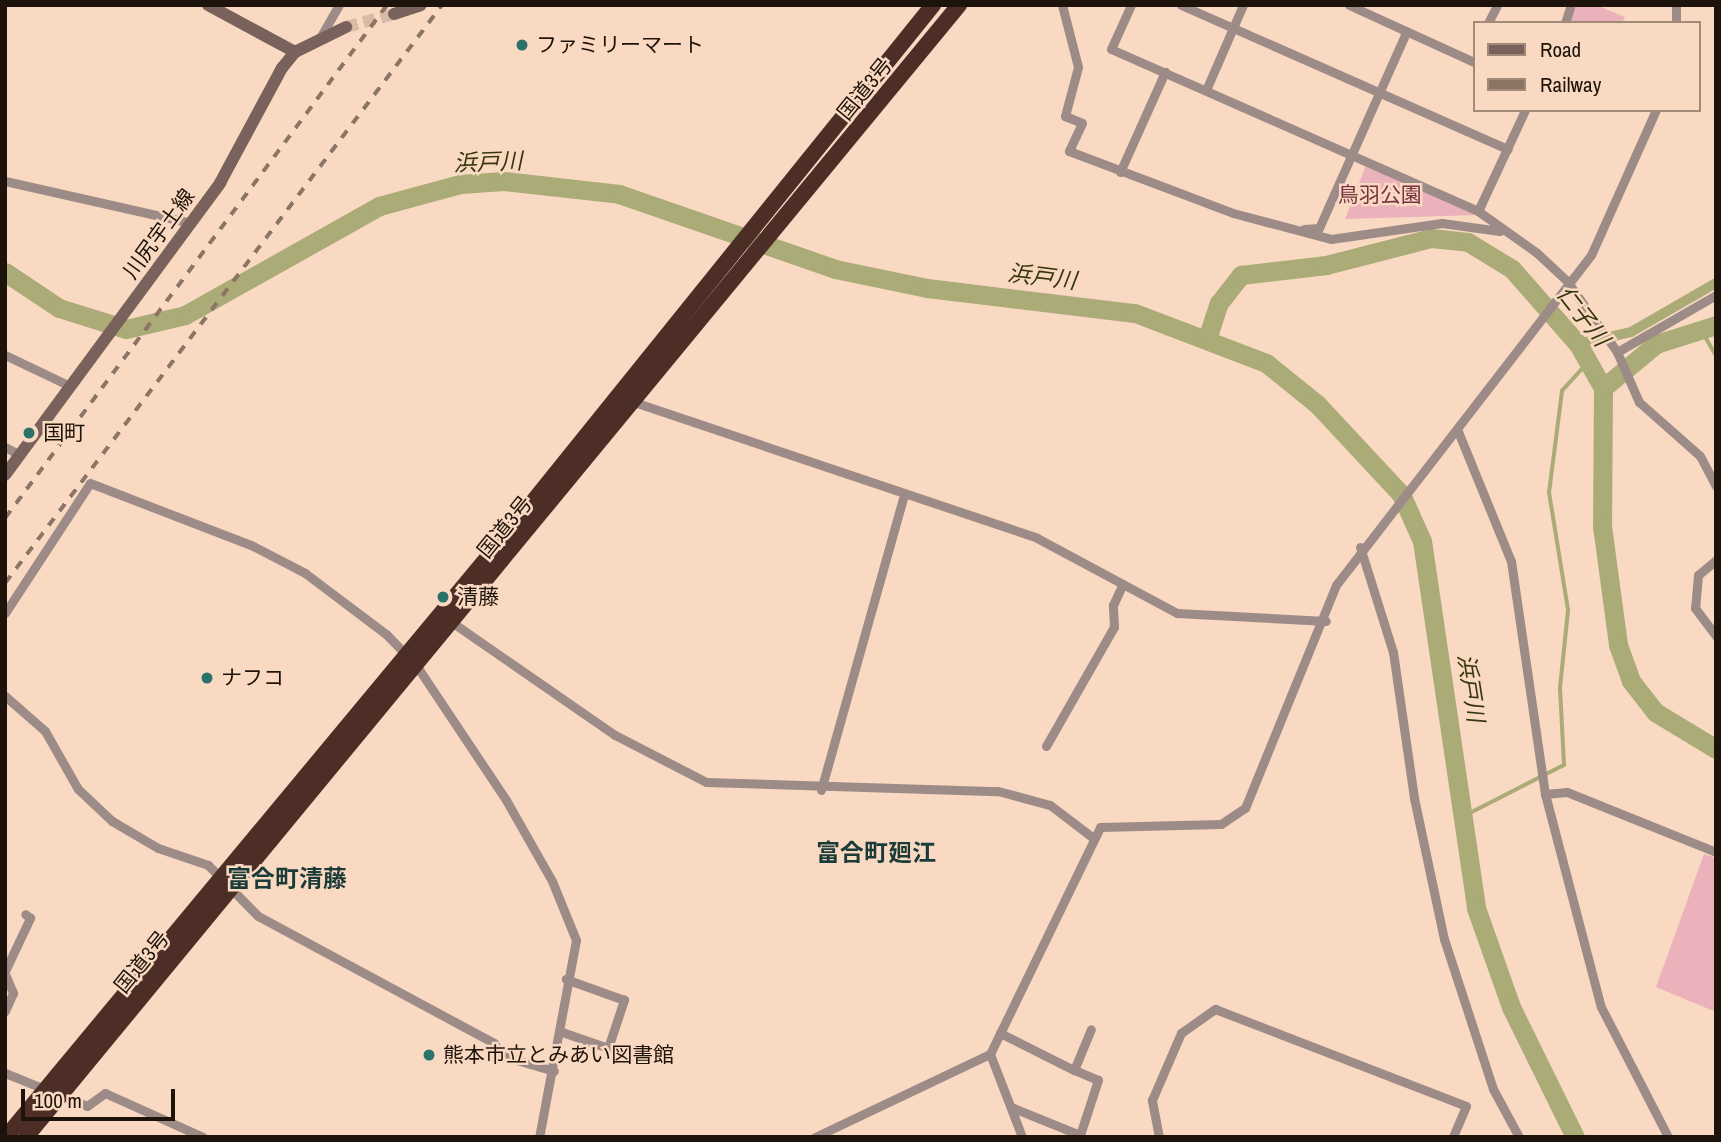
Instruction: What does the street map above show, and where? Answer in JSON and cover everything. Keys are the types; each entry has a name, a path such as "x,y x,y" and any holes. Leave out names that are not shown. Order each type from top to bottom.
{"highway":[{"path":"914,29 927,5"},
{"name":"国道3号","path":"6,1137 53,1092 411,659 614,394 778,198 933,5"},
{"name":"国道3号","path":"411,659 453,623 701,325 959,5"},
{"name":"国道3号","path":"26,1137 53,1092"}],"main road":[{"path":"208,5 295,52 321,36 346,27"},
{"path":"394,14 421,5"},
{"name":"川尻宇土線","path":"5,475 242,151 295,52"}],"street":[{"path":"321,36 339,5"},
{"path":"1062,5 1078,67 1065,116 1082,123 1069,151 1120,172 1331,239 1442,223 1503,232"},
{"path":"1131,5 1111,49 1478,211 1567,281 1617,352 1639,402 1700,456 1716,486"},
{"path":"1181,5 1508,149"},
{"path":"1206,90 1243,5"},
{"path":"1349,5 1406,33 1472,59"},
{"path":"1489,21 1497,5"},
{"path":"1565,21 1572,5"},
{"path":"1298,229 1319,228 1406,33"},
{"path":"1120,172 1165,72"},
{"path":"1478,211 1524,112"},
{"path":"817,1136 990,1054 1092,837 1117,822 1198,826 1236,818 1265,766 1325,621 1336,585 1360,547 1447,443 1602,237 1609,205 1655,112"},
{"path":"5,181 188,228"},
{"path":"1617,352 1716,295"},
{"path":"5,355 73,382"},
{"path":"614,394 903,498 1037,538 1177,613 1325,621"},
{"path":"1457,429 1511,561 1545,794 1601,1007 1668,1137"},
{"path":"5,447 20,455"},
{"path":"5,613 90,483 251,545 306,573 411,659 552,881 576,940 566,979 562,1032 539,1137"},
{"path":"821,790 903,498"},
{"path":"1360,547 1393,652 1413,799 1444,939 1493,1088 1519,1137"},
{"path":"1716,560 1698,575 1695,608 1716,636"},
{"path":"1046,746 1114,627 1113,605 1123,584"},
{"path":"453,623 670,766 706,782 821,790 998,791 1050,805 1092,837"},
{"path":"5,696 45,732 95,808 159,848 226,880 258,916 494,1043 503,1056 554,1071"},
{"path":"1545,794 1567,792 1716,852"},
{"path":"5,1011 13,993 5,972 30,918 25,914"},
{"path":"562,1032 608,1048 624,1000 566,979"},
{"path":"1159,1137 1152,1100 1171,1055 1181,1033 1215,1009 1466,1106 1453,1137"},
{"path":"1074,1070 1091,1030"},
{"path":"1000,1033 1098,1080 1080,1135 1011,1107"},
{"path":"990,1054 1022,1137"},
{"path":"5,1073 87,1106 105,1093 203,1137"}],"green space":[{"path":"1577,5 1596,5 1625,17 1623,21 1570,21"},
{"name":"鳥羽公園","path":"1366,165 1478,215 1345,219"},
{"path":"1704,854 1716,858 1716,1012 1656,987"}],"waterway":[{"name":"浜戸川","path":"5,272 59,308 126,329 185,315 379,206 460,184 504,181 619,194 835,269 927,288 1135,313 1266,363 1317,404 1401,494 1422,541 1476,908 1511,1007 1575,1137"},
{"name":"仁子川","path":"1208,336 1219,303 1241,275 1326,265 1431,238 1468,242 1512,269 1578,344 1603,388 1602,526 1618,645 1631,681 1655,712 1716,749"},
{"path":"1578,344 1631,332 1716,283"},
{"path":"1603,388 1656,344 1716,325"},
{"path":"1701,329 1716,355"},
{"path":"1466,815 1564,765 1560,688 1568,610 1549,493 1562,391 1590,360"}],"tunnel":[{"path":"346,27 394,14"}],"railway":[{"path":"5,518 387,5"},
{"path":"5,583 442,5"}],"place":[{"name":"ファミリーマート","path":"522,45"},
{"name":"国町","path":"29,433"},
{"name":"清藤","path":"443,597"},
{"name":"ナフコ","path":"207,678"},
{"name":"熊本市立とみあい図書館","path":"429,1055"}],"district":[{"name":"富合町廻江","path":"876,853"},
{"name":"富合町清藤","path":"287,879"}]}
